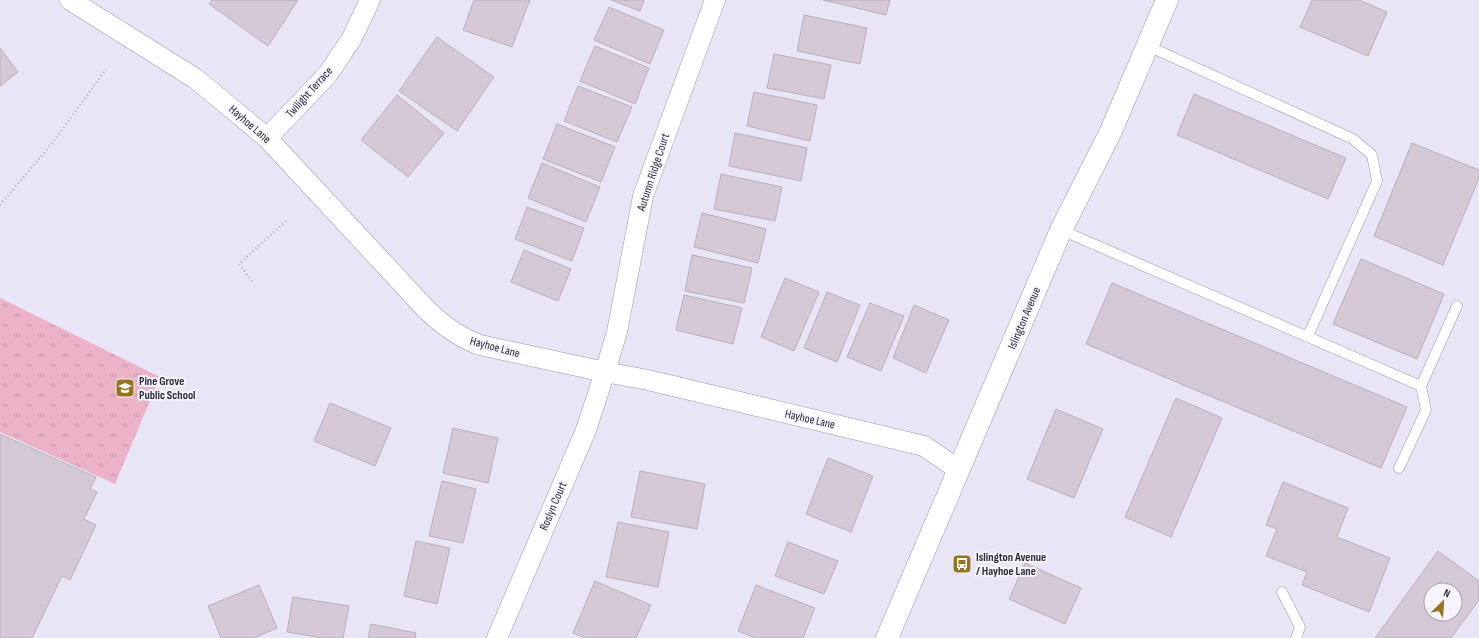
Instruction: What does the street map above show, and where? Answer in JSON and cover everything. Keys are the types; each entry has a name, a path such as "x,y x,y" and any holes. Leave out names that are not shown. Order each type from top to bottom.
{"main road":[{"name":"Islington Avenue","path":"887,638 1061,230 1111,131 1167,0"}],"street":[{"name":"Hayhoe Lane","path":"70,0 196,78 267,138 424,308 437,320 465,339 480,345 648,380 924,446 959,470"},
{"name":"Twilight Terrace","path":"267,138 328,74 352,38 370,0"},
{"name":"Autumn Ridge Court","path":"605,372 617,332 643,196 715,0"},
{"name":"Roslyn Court","path":"497,638 586,430 605,372"}],"lane":[{"path":"1148,46 1353,139 1372,155 1377,181 1308,336"},
{"path":"1061,230 1421,386"},
{"path":"1399,468 1426,410 1421,386 1457,306"},
{"path":"1282,592 1300,627 1296,638"}],"path":[{"path":"0,205 54,141 106,69"},
{"path":"252,281 239,264 288,219"}],"green space":[{"path":"0,298 160,377 115,484 0,432"}],"building":[{"path":"212,0 298,0 268,46 209,4"},
{"path":"474,0 530,0 512,47 463,30"},
{"path":"611,0 644,0 640,11"},
{"path":"823,0 890,0 886,15"},
{"path":"1312,0 1359,0 1387,12 1368,56 1300,27"},
{"path":"609,7 664,30 650,64 594,40"},
{"path":"804,15 867,28 860,64 797,51"},
{"path":"437,37 494,77 457,131 399,91"},
{"path":"595,46 649,68 635,104 580,81"},
{"path":"0,48 18,72 0,86"},
{"path":"774,54 831,65 824,99 767,88"},
{"path":"578,86 632,107 617,142 564,121"},
{"path":"754,92 817,105 810,141 747,126"},
{"path":"1194,94 1346,158 1328,199 1177,135"},
{"path":"397,95 444,133 408,177 361,140"},
{"path":"557,124 615,147 601,182 543,159"},
{"path":"735,133 807,148 801,181 729,166"},
{"path":"1412,143 1479,170 1479,178 1443,265 1374,236"},
{"path":"542,163 600,187 586,222 528,198"},
{"path":"721,174 782,187 775,221 714,209"},
{"path":"527,207 584,228 572,261 515,239"},
{"path":"702,213 766,229 758,263 694,247"},
{"path":"524,250 571,269 558,301 511,282"},
{"path":"692,255 752,268 744,303 685,291"},
{"path":"1361,259 1444,294 1417,359 1333,324"},
{"path":"785,278 819,292 794,351 761,337"},
{"path":"1112,283 1407,407 1381,468 1086,344"},
{"path":"827,292 860,305 837,362 804,348"},
{"path":"684,295 742,308 733,344 676,330"},
{"path":"870,303 904,316 881,371 847,357"},
{"path":"914,305 949,320 926,373 893,358"},
{"path":"1176,398 1222,418 1171,537 1125,517"},
{"path":"330,403 391,428 375,466 314,441"},
{"path":"1056,409 1103,429 1074,498 1027,479"},
{"path":"453,428 498,438 488,483 443,473"},
{"path":"0,434 96,477 90,489 97,492 84,519 96,525 70,580 62,576 32,638 0,638"},
{"path":"828,458 873,476 851,532 806,514"},
{"path":"640,471 705,484 697,529 631,517"},
{"path":"442,481 476,489 463,543 429,536"},
{"path":"1283,482 1348,508 1337,537 1390,558 1369,612 1302,585 1307,572 1266,556 1277,529 1266,525"},
{"path":"618,522 669,532 658,587 606,577"},
{"path":"416,541 450,548 437,604 404,596"},
{"path":"788,542 838,561 824,594 775,576"},
{"path":"1438,551 1479,581 1479,600 1463,622 1463,582 1423,582 1423,622 1463,622 1451,638 1375,638"},
{"path":"1025,563 1081,588 1065,624 1009,599"},
{"path":"595,581 651,605 636,638 585,638 573,633"},
{"path":"259,585 277,628 254,638 221,638 208,606"},
{"path":"756,585 815,608 803,638 755,638 738,631"},
{"path":"293,597 349,606 343,638 323,638 287,632"},
{"path":"371,624 416,633 415,638 368,638"}],"place":[{"name":"Pine Grove Public School","path":"125,388"},
{"name":"Islington Avenue / Hayhoe Lane","path":"962,564"}]}
